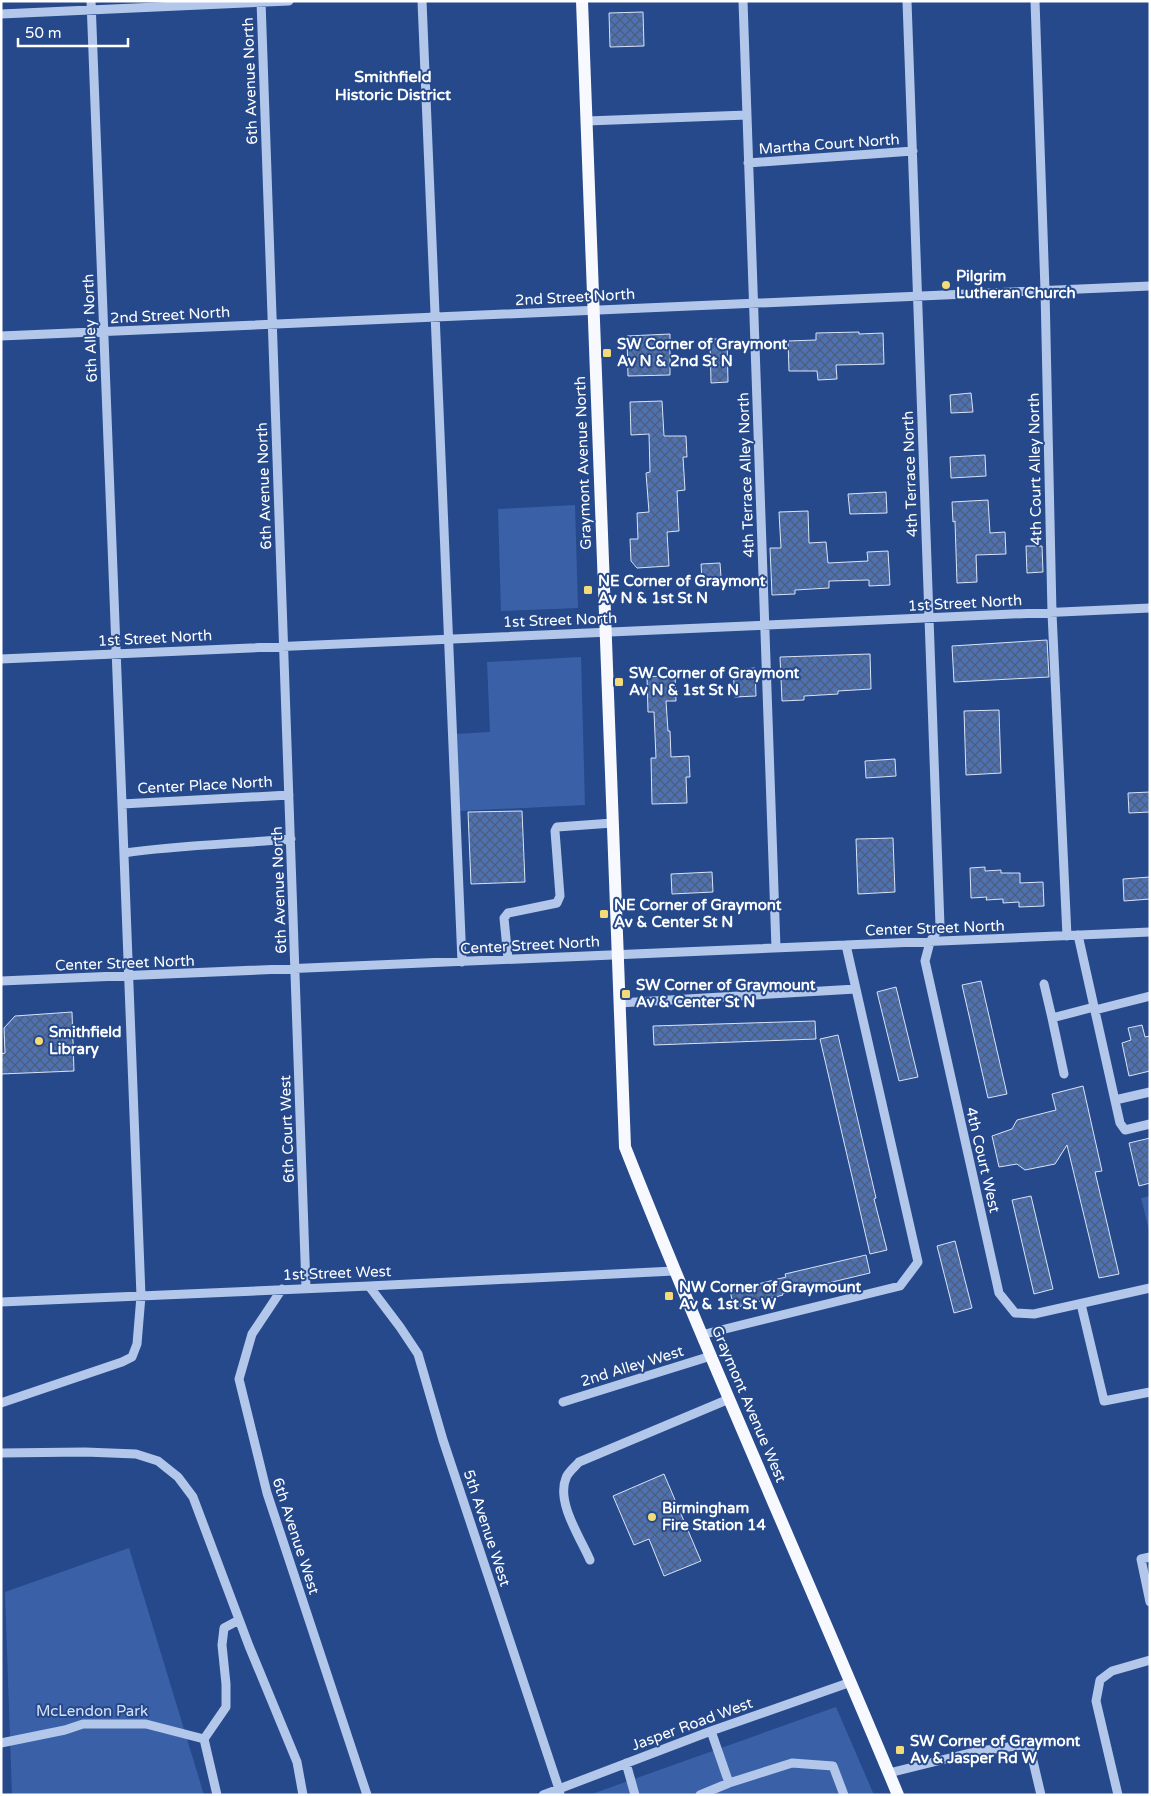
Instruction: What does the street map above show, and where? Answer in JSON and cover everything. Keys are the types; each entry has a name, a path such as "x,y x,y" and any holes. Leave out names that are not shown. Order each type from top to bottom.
{"main road":[{"name":"Graymont Avenue North","path":"582,1 617,954"},
{"name":"Graymont Avenue West","path":"617,954 625,1148 701,1335 898,1795"}],"street":[{"path":"1,14 92,6 289,1"},
{"path":"422,1 462,962"},
{"name":"4th Terrace Alley North","path":"743,1 776,948"},
{"name":"4th Terrace North","path":"907,1 940,926 930,942"},
{"name":"4th Court Alley North","path":"1035,1 1045,290 1052,613 1067,936"},
{"name":"6th Avenue North","path":"261,2 295,969"},
{"name":"6th Alley North","path":"1,1404 132,1357 137,1344 141,1296 92,6"},
{"path":"587,121 747,115"},
{"name":"Martha Court North","path":"748,163 912,151"},
{"name":"2nd Street North","path":"1,336 1150,286"},
{"name":"1st Street North","path":"1,659 1150,608"},
{"name":"Center Place North","path":"122,804 289,795"},
{"path":"508,959 504,918 508,913 557,903 560,896 555,831 557,827 613,823"},
{"path":"124,853 168,847 228,845 291,839"},
{"name":"Center Street North","path":"1,981 1150,932"},
{"path":"1078,935 1120,1123 1125,1130 1150,1124"},
{"name":"4th Court West","path":"930,942 925,961 999,1293 1015,1313 1034,1314 1080,1304"},
{"path":"701,1335 900,1286 918,1262 846,945"},
{"name":"6th Court West","path":"295,969 306,1288"},
{"path":"1044,984 1064,1074"},
{"path":"619,1003 856,989"},
{"path":"1052,1018 1150,996"},
{"path":"1115,1100 1150,1092"},
{"name":"1st Street West","path":"1,1302 674,1271"},
{"name":"5th Avenue West","path":"369,1286 400,1326 418,1354 443,1440 559,1792"},
{"path":"1150,1288 1080,1304 1104,1401 1150,1392"},
{"name":"6th Avenue West","path":"282,1289 252,1334 239,1379 267,1493 367,1795"},
{"name":"2nd Alley West","path":"563,1402 710,1356"},
{"path":"590,1560 564,1502 563,1488 566,1476 579,1462 729,1399"},
{"path":"1,1453 85,1452 136,1454 158,1462 178,1477 193,1497 239,1620 297,1762 303,1795"},
{"path":"1150,1557 1141,1559 1150,1602"},
{"path":"217,1795 204,1739 226,1707 222,1645 224,1628 239,1620"},
{"path":"1118,1795 1096,1701 1100,1680 1112,1671 1150,1660"},
{"name":"Jasper Road West","path":"543,1795 559,1792 626,1763 851,1682"},
{"path":"1,1743 66,1730 83,1724 146,1724 204,1739"},
{"path":"711,1731 729,1784"},
{"path":"889,1774 974,1752 1029,1744 1041,1795"},
{"path":"626,1763 635,1795"},
{"path":"700,1795 792,1763 833,1766 844,1795"}],"green space":[{"path":"575,505 578,608 501,611 498,509"},
{"path":"581,657 585,805 458,811 455,734 490,732 487,662"},
{"path":"1150,1196 1150,1234 1141,1198"},
{"name":"McLendon Park","path":"129,1548 204,1795 12,1795 5,1592"},
{"path":"836,1707 874,1795 589,1795"}],"building":[{"path":"643,12 644,46 610,47 609,13"},
{"path":"859,332 859,334 883,333 884,364 836,365 837,379 818,380 817,371 789,371 788,341 816,340 816,333"},
{"path":"670,334 670,375 628,376 627,336"},
{"path":"710,339 727,339 728,382 711,383"},
{"path":"971,393 973,412 951,413 950,395"},
{"path":"662,401 664,436 686,436 687,457 683,457 685,490 677,491 679,531 667,532 669,566 637,568 631,561 630,539 638,539 637,513 649,512 646,473 650,472 649,434 631,435 630,402"},
{"path":"985,455 986,476 951,478 950,457"},
{"path":"886,492 887,513 850,514 848,494"},
{"path":"988,500 990,533 1005,532 1006,554 976,555 977,582 957,583 955,521 953,522 952,502"},
{"path":"808,511 809,543 826,542 828,563 868,561 867,552 888,551 890,585 869,586 869,580 829,581 829,588 795,590 795,594 772,595 770,548 781,548 779,512"},
{"path":"1026,546 1042,546 1043,572 1027,573"},
{"path":"720,563 721,577 702,579 701,564"},
{"path":"1047,640 1049,677 954,682 952,646"},
{"path":"870,654 871,689 838,691 838,694 804,696 804,700 782,701 780,657"},
{"path":"755,668 756,696 735,697 733,670"},
{"path":"675,675 676,701 666,701 668,731 670,731 671,757 689,756 690,777 686,777 687,803 652,804 651,758 656,758 654,712 648,712 647,677"},
{"path":"999,710 1001,773 966,775 964,711"},
{"path":"895,759 896,776 866,778 865,761"},
{"path":"1150,792 1150,812 1129,813 1128,793"},
{"path":"522,811 525,882 471,884 468,812"},
{"path":"893,838 895,892 858,894 856,839"},
{"path":"985,867 985,871 1001,870 1001,873 1020,873 1020,883 1043,882 1044,906 1019,907 1019,902 1003,903 1003,899 986,900 987,897 971,898 970,868"},
{"path":"712,872 713,892 672,894 671,874"},
{"path":"1150,877 1150,899 1124,901 1123,879"},
{"path":"981,981 1007,1094 988,1098 962,985"},
{"path":"896,987 918,1077 899,1081 877,992"},
{"name":"Smithfield Library","path":"72,1012 74,1071 1,1074 1,1054 5,1053 4,1028 15,1016"},
{"path":"815,1021 816,1039 654,1045 653,1026"},
{"path":"1142,1025 1145,1037 1150,1036 1150,1071 1129,1076 1122,1043 1131,1040 1128,1028"},
{"path":"838,1035 887,1250 870,1254 820,1039"},
{"path":"1083,1086 1102,1171 1095,1172 1119,1274 1099,1278 1067,1145 1055,1164 1025,1170 1017,1164 999,1167 992,1136 1012,1129 1017,1120 1056,1110 1052,1094"},
{"path":"1150,1138 1150,1183 1139,1186 1129,1143"},
{"path":"1031,1196 1053,1289 1034,1294 1012,1200"},
{"path":"955,1241 972,1308 954,1313 937,1246"},
{"path":"866,1255 870,1273 782,1294 734,1308 730,1291 786,1277 785,1274"},
{"name":"Birmingham Fire Station 14","path":"664,1474 701,1561 664,1576 649,1539 634,1545 613,1496"}],"place":[{"name":"Pilgrim Lutheran Church","path":"946,285"},
{"name":"SW Corner of Graymont Av N & 2nd St N","path":"607,353"},
{"name":"NE Corner of Graymont Av N & 1st St N","path":"588,590"},
{"name":"SW Corner of Graymont Av N & 1st St N","path":"619,682"},
{"name":"NE Corner of Graymont Av & Center St N","path":"604,914"},
{"name":"SW Corner of Graymount Av & Center St N","path":"626,994"},
{"name":"Smithfield Library","path":"39,1041"},
{"name":"NW Corner of Graymount Av & 1st St W","path":"669,1296"},
{"name":"Birmingham Fire Station 14","path":"652,1517"},
{"name":"SW Corner of Graymont Av & Jasper Rd W","path":"900,1750"}],"district":[{"name":"Smithfield Historic District","path":"393,86"}]}
